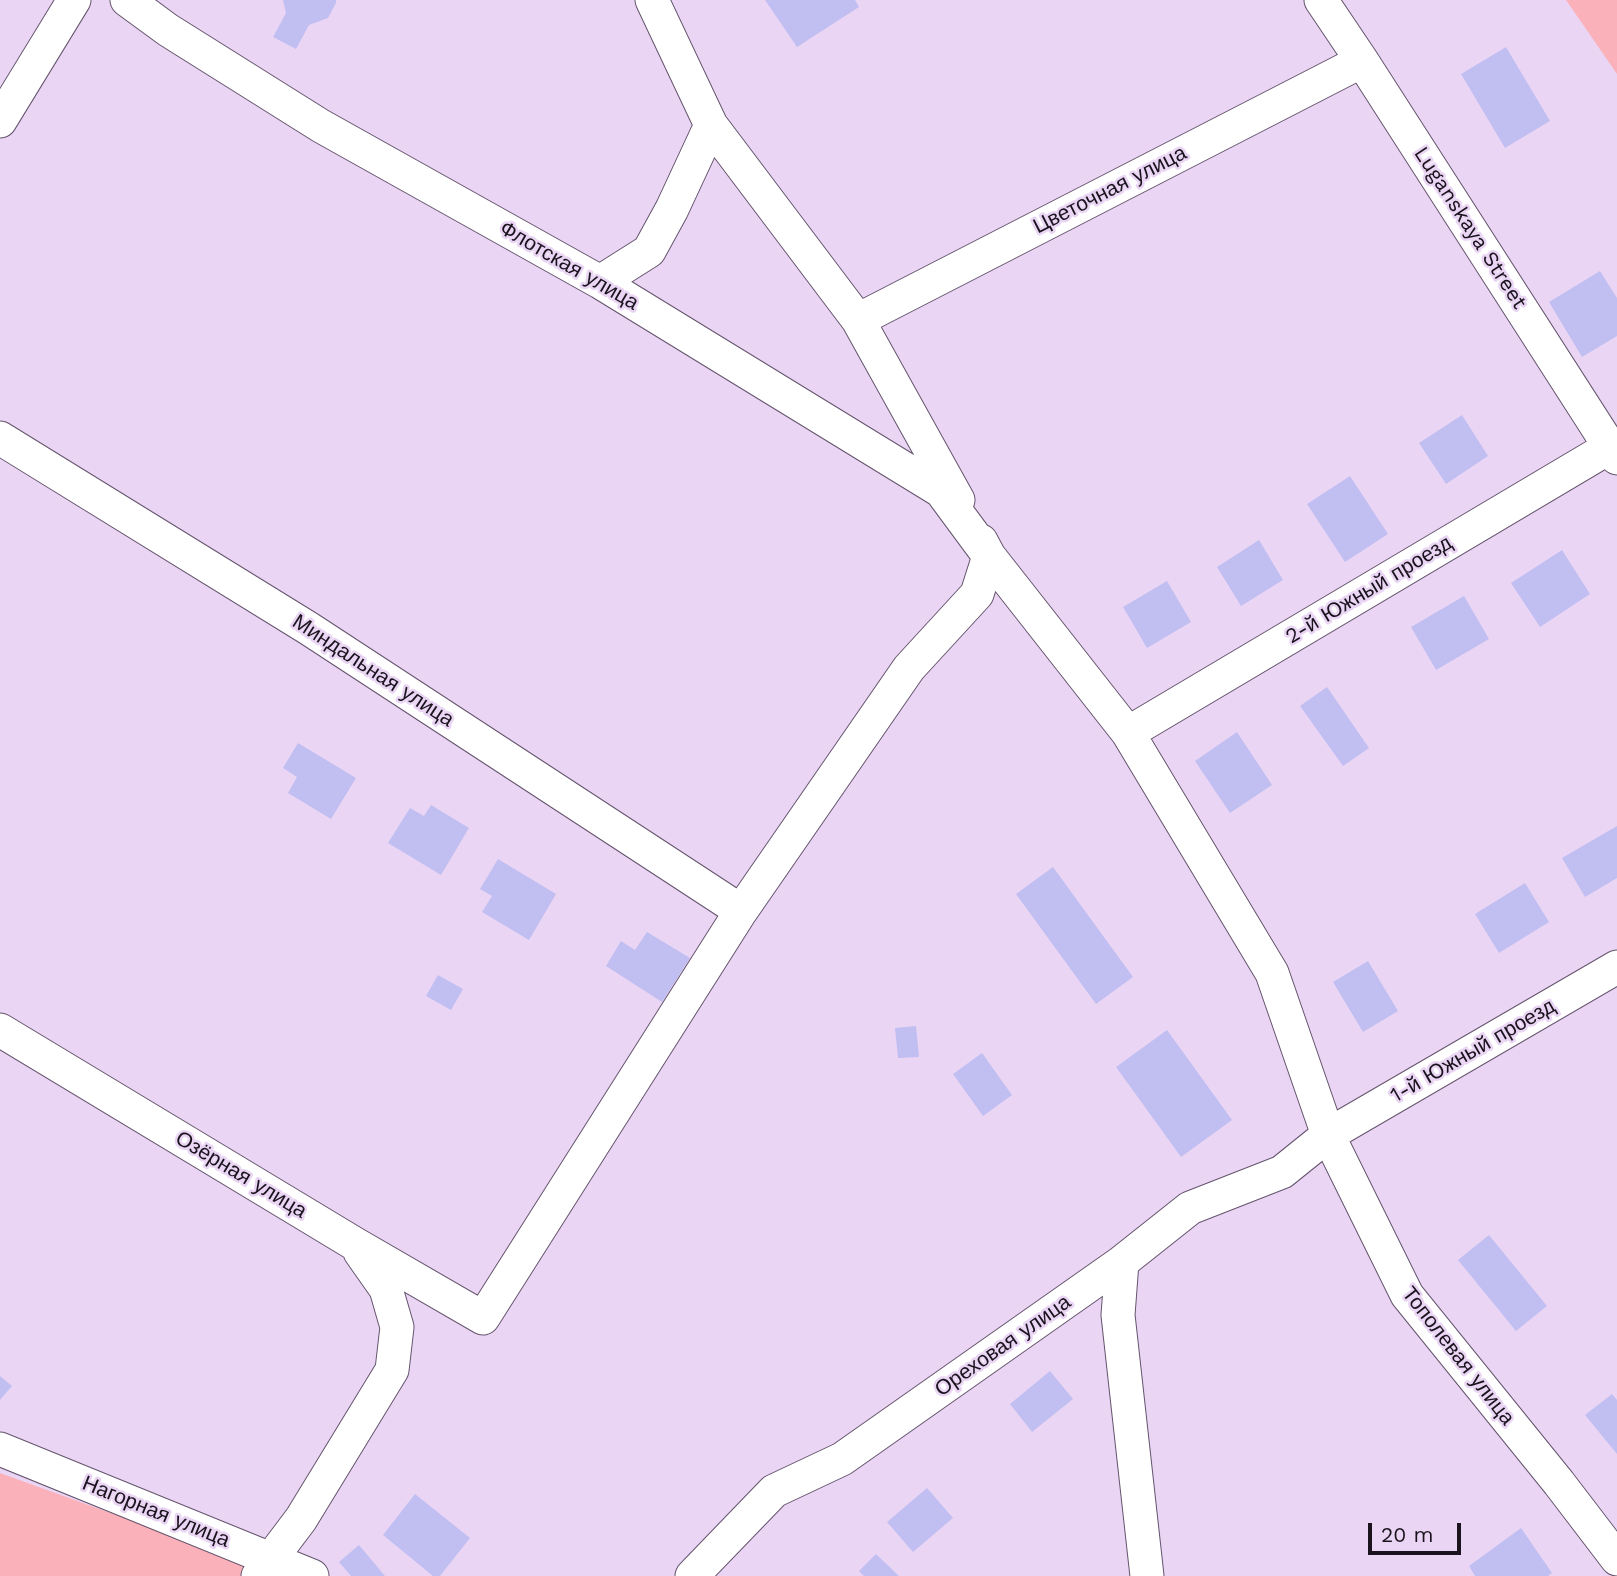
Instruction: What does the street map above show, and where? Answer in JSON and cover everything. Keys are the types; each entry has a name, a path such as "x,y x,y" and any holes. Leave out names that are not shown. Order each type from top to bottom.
{"street":[{"path":"0,121 74,0"},
{"name":"Флотская улица","path":"128,0 168,30 321,126 600,282 942,491 989,555"},
{"path":"652,0 711,125 858,320 989,555 977,594 909,668 741,911"},
{"name":"Luganskaya Street","path":"1321,0 1614,452"},
{"name":"Цветочная улица","path":"858,320 1362,61"},
{"path":"600,282 649,251 711,125"},
{"name":"Миндальная улица","path":"0,438 308,628 741,911"},
{"name":"2-й Южный проезд","path":"1128,733 1614,452"},
{"name":"Тополевая улица","path":"989,555 1128,733 1272,972 1328,1135 1407,1295 1617,1559"},
{"name":"Озёрная улица","path":"0,1030 483,1318 741,911"},
{"name":"1-й Южный проезд","path":"1328,1135 1617,967"},
{"name":"Ореховая улица","path":"692,1576 774,1491 842,1459 1122,1262 1190,1208 1282,1172 1328,1135"},
{"path":"265,1567 301,1519 392,1370 397,1327 386,1289 355,1244"},
{"path":"1122,1262 1118,1315 1147,1576"},
{"name":"Нагорная улица","path":"0,1449 265,1567 312,1576"}],"shaded area":[{"path":"1566,0 1617,0 1617,74"},
{"path":"0,1473 285,1576 0,1576"}],"building":[{"path":"283,0 336,0 336,3 328,18 309,25 296,49 273,37 286,13"},
{"path":"765,0 855,0 859,7 797,47"},
{"path":"1506,47 1550,121 1505,148 1461,74"},
{"path":"1600,271 1617,298 1617,336 1582,357 1549,302"},
{"path":"1462,415 1488,456 1446,484 1419,443"},
{"path":"1350,476 1388,534 1345,562 1307,504"},
{"path":"1259,540 1283,580 1241,606 1217,567"},
{"path":"1562,550 1590,594 1540,627 1511,583"},
{"path":"1167,581 1191,622 1147,648 1123,607"},
{"path":"1464,596 1489,639 1436,670 1411,627"},
{"path":"1327,687 1369,748 1343,766 1300,706"},
{"path":"1237,732 1272,785 1230,813 1195,761"},
{"path":"298,743 356,778 331,819 288,793 297,777 283,768"},
{"path":"431,805 469,828 441,875 388,843 410,808 424,816"},
{"path":"1617,826 1617,878 1585,897 1562,858"},
{"path":"498,859 556,894 529,940 482,912 492,896 480,889"},
{"path":"1053,867 1133,977 1096,1004 1016,894"},
{"path":"1525,883 1549,922 1499,953 1475,914"},
{"path":"647,932 690,958 662,1002 606,966 621,941 635,950"},
{"path":"1368,961 1398,1011 1363,1032 1333,982"},
{"path":"438,975 463,989 451,1010 426,996"},
{"path":"916,1026 919,1057 898,1058 895,1028"},
{"path":"1167,1030 1232,1120 1181,1157 1116,1067"},
{"path":"982,1053 1012,1095 983,1116 953,1074"},
{"path":"1489,1235 1547,1306 1516,1331 1458,1260"},
{"path":"1050,1371 1073,1399 1032,1432 1010,1404"},
{"path":"0,1376 12,1386 0,1400"},
{"path":"1612,1394 1617,1400 1617,1454 1585,1415"},
{"path":"927,1488 953,1518 913,1552 887,1522"},
{"path":"415,1494 470,1538 440,1576 433,1576 383,1535"},
{"path":"1521,1528 1552,1573 1548,1576 1475,1576 1469,1566"},
{"path":"359,1545 385,1576 351,1576 339,1562"},
{"path":"876,1554 899,1576 864,1576 859,1571"}]}
